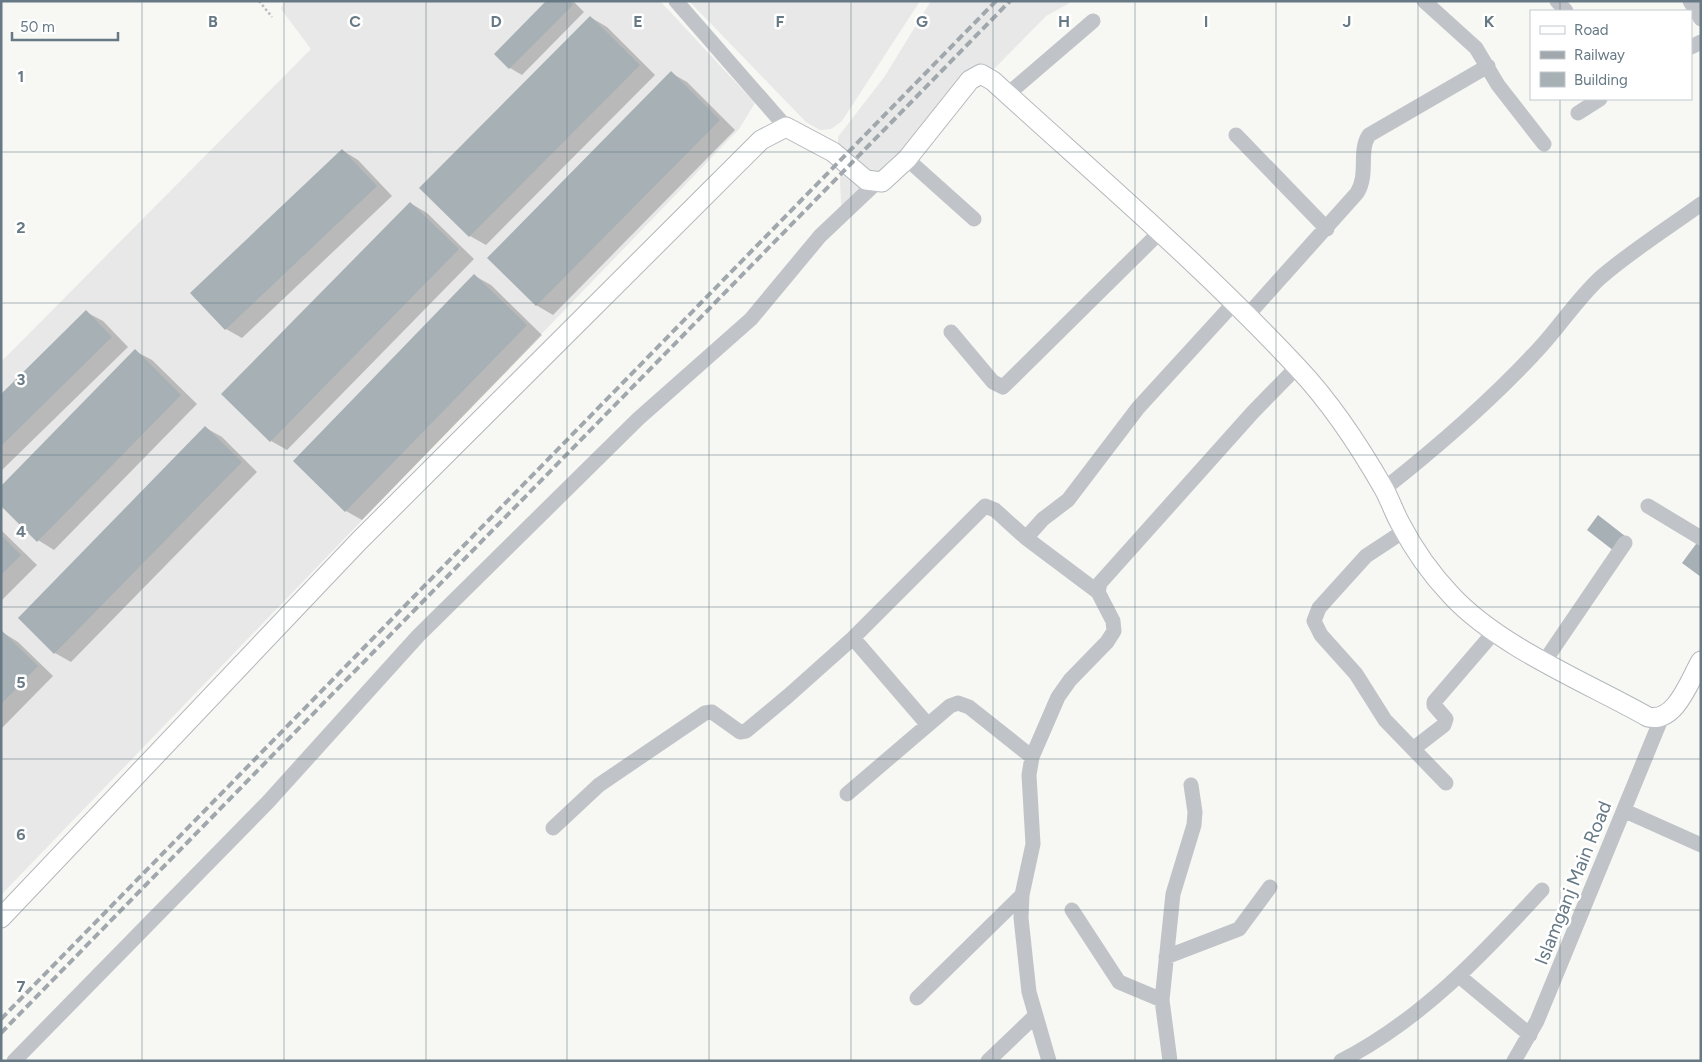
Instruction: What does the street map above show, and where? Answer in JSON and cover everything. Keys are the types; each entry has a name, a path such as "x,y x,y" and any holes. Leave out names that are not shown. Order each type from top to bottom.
{"main road":[{"path":"1,918 359,541 752,148 772,133 786,127 833,152 866,180 876,183 882,182 890,177 906,159 970,80 976,75 981,74 987,76 1008,94 1240,309 1326,399 1384,489 1404,530 1422,559 1452,596 1494,630 1544,662 1648,717 1662,717 1677,703 1701,661"}],"street":[{"path":"676,1 786,127"},
{"path":"1424,1 1468,39 1488,66 1498,85 1544,144"},
{"path":"1690,1 1701,19"},
{"path":"1008,94 1093,21"},
{"path":"1026,538 1047,515 1068,500 1138,408 1240,309 1327,229 1361,188 1364,175 1365,143 1369,136 1488,66"},
{"path":"1578,113 1598,100"},
{"path":"1236,135 1327,229"},
{"path":"906,159 974,219"},
{"path":"14,1061 268,802 424,629 638,419 751,319 825,230 876,183"},
{"path":"1384,489 1434,449 1482,406 1534,354 1573,307 1602,277 1701,204"},
{"path":"950,332 993,382 1003,387 1159,233"},
{"path":"1098,592 1100,583 1110,571 1252,412 1297,367"},
{"path":"553,828 599,785 705,713 712,712 737,731 743,733 853,638 985,506 995,510 1026,538 1098,592 1113,620 1114,631 1107,642 1063,689 1032,757 1028,785 1033,844 1022,895 1021,918 1026,973 1035,1016 1049,1061"},
{"path":"1648,506 1701,538"},
{"path":"1404,530 1366,556 1319,608 1314,621 1321,635 1356,674 1385,720 1446,783"},
{"path":"1544,662 1625,543"},
{"path":"1413,749 1444,725 1446,719 1434,705 1434,702 1494,630"},
{"path":"853,638 928,725"},
{"path":"847,794 950,706 963,703 1032,757"},
{"name":"Islamganj Main Road","path":"1514,1061 1530,1035 1569,947 1662,717"},
{"path":"1170,1061 1162,1000 1173,894 1194,825 1195,812 1191,785"},
{"path":"1625,811 1701,845"},
{"path":"1166,957 1239,929 1270,887"},
{"path":"1341,1061 1362,1050 1434,999 1484,953 1542,890"},
{"path":"917,998 1022,895"},
{"path":"1072,910 1118,982 1162,1000"},
{"path":"1459,976 1530,1035"},
{"path":"988,1061 1035,1016"}],"path":[{"path":"259,1 272,17"}],"shaded area":[{"path":"284,1 660,1 755,103 739,129 1,895 1,362 311,49 281,9"},
{"path":"689,1 920,1 842,121 831,129 820,130 806,122"},
{"path":"931,1 1073,1 1046,16 842,224 838,137 885,76"}],"building":[{"path":"546,1 569,1 573,5 509,69 494,54"},
{"path":"590,16 640,65 469,237 419,188"},
{"path":"671,71 720,120 536,306 487,258"},
{"path":"342,149 377,186 225,330 190,293"},
{"path":"410,202 459,249 270,442 221,394"},
{"path":"474,274 527,325 345,512 293,461"},
{"path":"86,310 112,337 1,446 1,394"},
{"path":"135,349 181,395 37,542 1,506 1,486"},
{"path":"205,426 242,462 54,654 18,618"},
{"path":"1598,515 1625,536 1614,551 1587,530"},
{"path":"1,535 21,555 1,575"},
{"path":"1699,540 1701,542 1701,577 1682,563"},
{"path":"1,630 38,666 1,704"}],"railway":[{"path":"1,1019 996,1"},
{"path":"1,1033 1010,1"}]}
